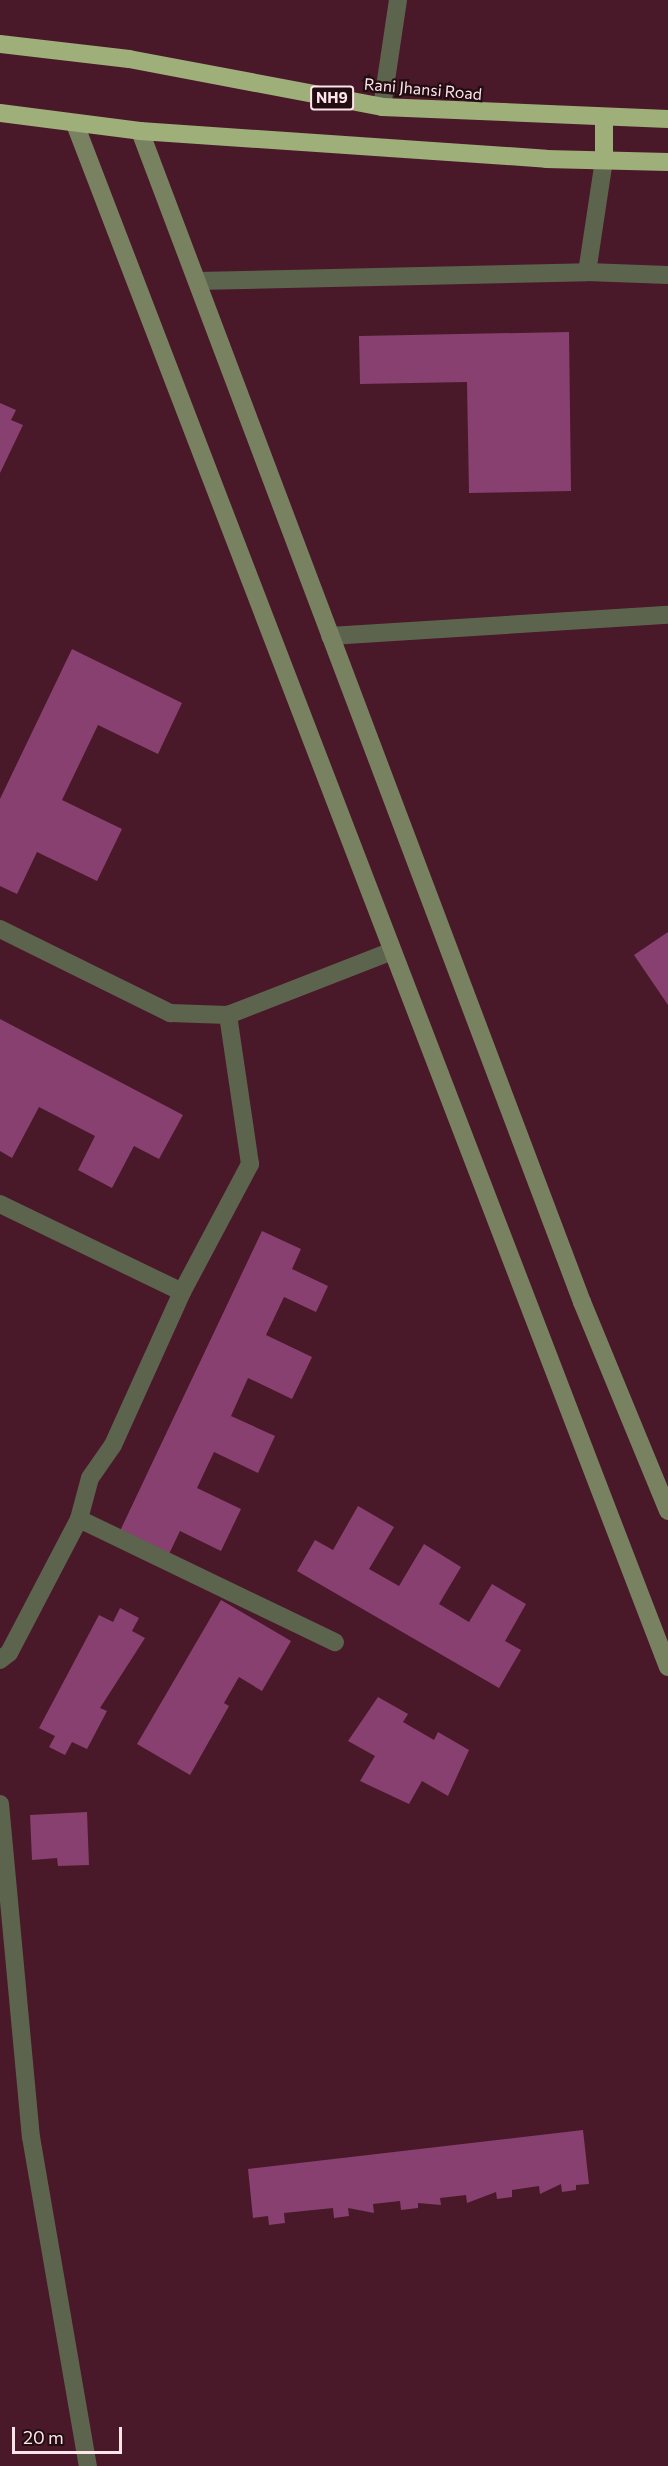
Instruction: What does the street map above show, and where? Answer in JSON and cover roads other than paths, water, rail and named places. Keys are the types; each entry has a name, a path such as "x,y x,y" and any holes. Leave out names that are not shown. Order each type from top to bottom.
{"highway":[{"name":"Rani Jhansi Road","path":"0,45 129,59 382,107 668,119"},
{"path":"0,113 140,131 668,162"},
{"path":"604,118 604,160"}],"street":[{"path":"382,107 398,0"},
{"path":"75,124 668,1668"},
{"path":"140,131 582,1302 668,1511"},
{"path":"586,272 604,160"},
{"path":"197,282 586,272 668,275"},
{"path":"330,636 668,615"},
{"path":"0,929 170,1013 228,1015 392,951"},
{"path":"0,1660 9,1653 79,1519 90,1478 113,1445 182,1292 250,1164 228,1015"},
{"path":"0,1204 182,1292"},
{"path":"79,1519 335,1642"},
{"path":"0,1804 31,2137 88,2466"}]}
